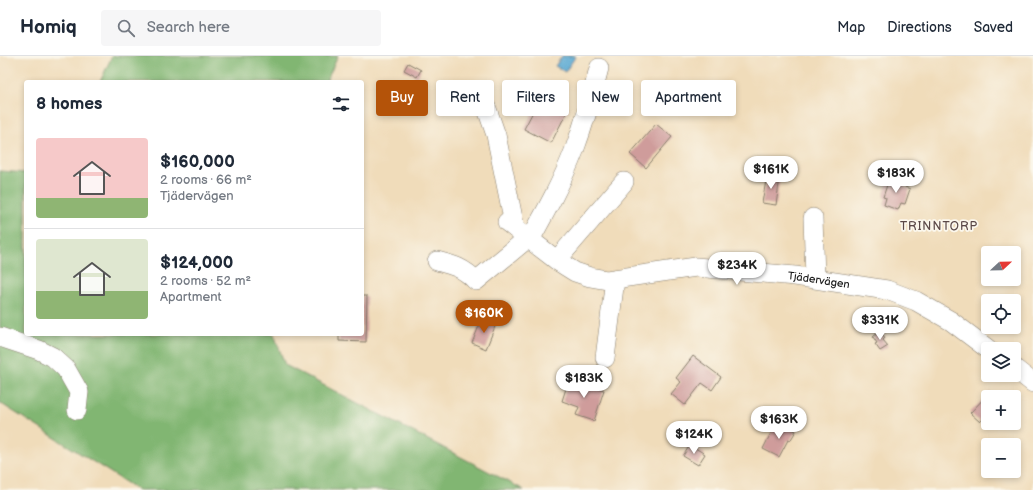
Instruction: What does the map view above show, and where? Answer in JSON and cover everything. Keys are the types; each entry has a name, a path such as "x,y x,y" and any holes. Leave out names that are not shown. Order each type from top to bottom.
{"street":[{"path":"437,261 456,266 476,281 555,195 574,152 589,108 599,68"},
{"path":"489,116 496,135 520,232"},
{"path":"557,260 624,182"},
{"path":"813,218 815,278"},
{"name":"Tjädervägen","path":"520,232 575,272 590,277 607,280 696,267 815,278 888,290 916,301 951,321 981,344"},
{"path":"605,358 615,278"},
{"path":"0,337 39,350 53,357 66,369 79,392 77,410"},
{"path":"1021,374 1033,383"}],"green space":[{"path":"112,56 338,56 327,80 101,80"},
{"path":"0,171 24,173 24,336 275,336 285,365 524,490 138,490 0,403"}],"water":[{"path":"562,56 576,56 565,72 555,66"}],"building":[{"path":"408,63 421,70 417,77 404,70"},
{"path":"531,116 565,116 551,143 524,129"},
{"path":"656,124 672,137 646,168 630,154"},
{"path":"767,175 780,177 776,205 762,203"},
{"path":"895,178 907,183 905,187 910,189 905,204 901,203 898,210 884,205 886,198 883,197 888,182 893,184"},
{"path":"364,296 367,296 366,342 339,341 339,336 364,336"},
{"path":"482,319 496,324 486,349 472,343"},
{"path":"880,331 885,338 883,340 888,346 880,351 875,344 877,343 873,337"},
{"path":"693,356 721,377 712,390 702,383 685,405 671,394 681,382 676,378"},
{"path":"569,379 604,390 594,421 576,415 579,407 562,401"},
{"path":"981,401 981,421 980,422 970,413"},
{"path":"781,423 796,431 790,441 788,440 779,457 763,449 773,429 777,431"},
{"path":"690,445 705,454 698,465 683,456"}],"district":[{"name":"TRINNTORP","path":"939,226"}]}
